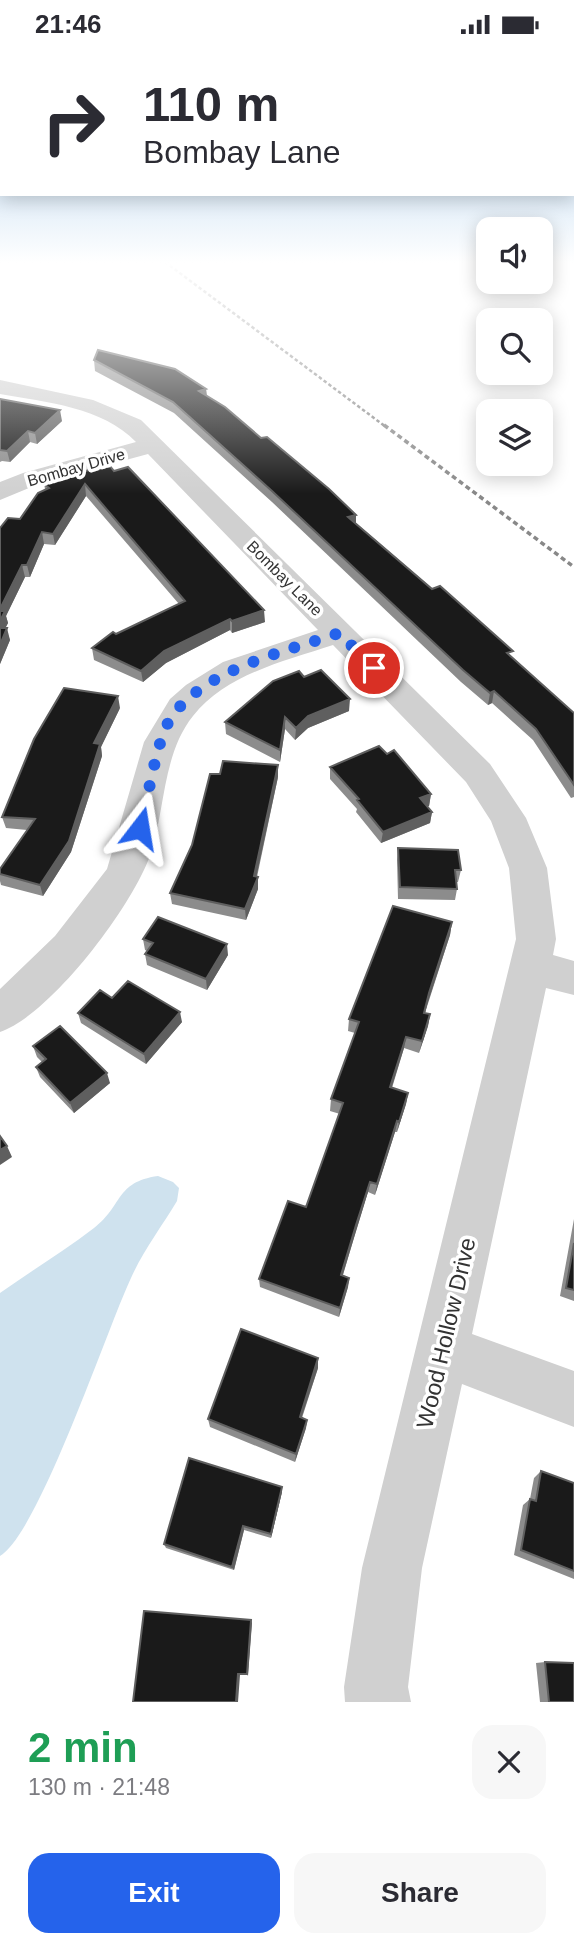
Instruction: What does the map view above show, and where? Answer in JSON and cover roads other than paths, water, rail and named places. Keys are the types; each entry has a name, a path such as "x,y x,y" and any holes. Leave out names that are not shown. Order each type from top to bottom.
{"street":[{"name":"Bombay Lane","path":"0,387 70,400 106,410 133,425 478,773 508,818 528,868 536,939 552,972"},
{"name":"Bombay Drive","path":"0,492 32,478 154,445"},
{"path":"0,1014 60,961 125,872 140,828 164,732 182,706 205,685 235,670 339,633"},
{"name":"Wood Hollow Drive","path":"378,1702 376,1687 392,1568 442,1350 552,972"},
{"path":"442,1350 574,1399"}],"water":[{"path":"158,1176 173,1182 179,1188 177,1201 131,1278 71,1427 34,1510 16,1540 0,1556 0,1293 94,1228 126,1189 144,1179"}],"railway":[{"path":"268,339 386,427"},
{"path":"384,425 574,567"}]}
